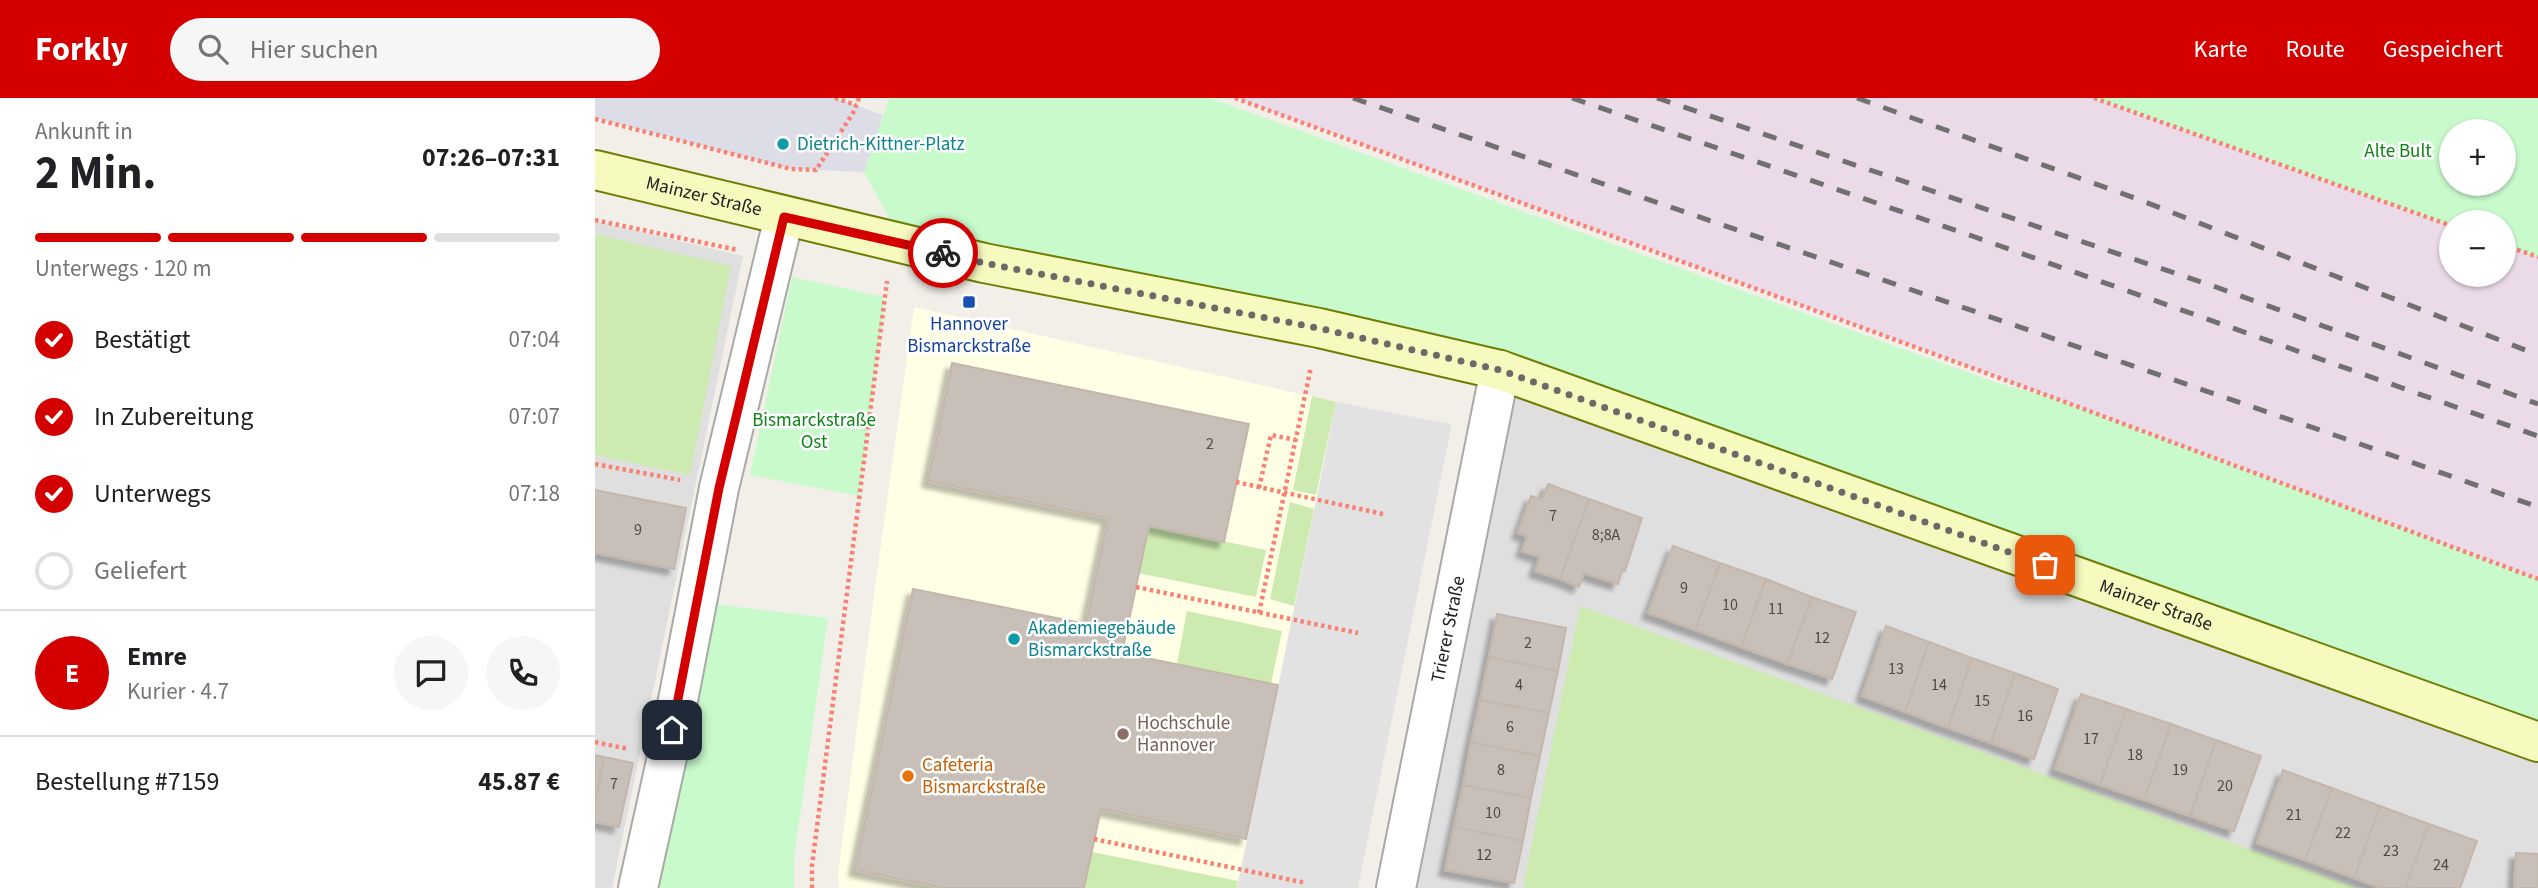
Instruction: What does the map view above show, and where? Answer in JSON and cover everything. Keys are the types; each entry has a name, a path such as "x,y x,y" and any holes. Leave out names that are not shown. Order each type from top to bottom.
{"street":[{"name":"Mainzer Straße","path":"595,170 984,263 1318,328 1500,370 2538,742"},
{"path":"638,888 667,757 719,488 784,217"},
{"name":"Trierer Straße","path":"1396,888 1500,370"}],"path":[{"path":"835,98 856,105"},
{"path":"595,119 790,169 816,170 859,98"},
{"path":"1235,98 2538,579"},
{"path":"2094,98 2439,221"},
{"path":"595,219 776,258"},
{"path":"813,888 812,866 892,240"},
{"path":"2516,249 2538,257"},
{"path":"1259,613 1318,328"},
{"path":"1259,488 1271,435 1296,440"},
{"path":"595,464 719,488"},
{"path":"1237,482 1383,514"},
{"path":"1136,587 1358,633"},
{"path":"1094,839 1305,883"}],"shaded area":[{"name":"Dietrich-Kittner-Platz","path":"595,98 835,98 883,115 864,172 791,169 595,118"},
{"path":"1235,98 2094,98 2439,221 2439,287 2516,287 2516,249 2538,257 2538,579 2057,399"},
{"path":"595,221 743,256 612,888 595,888"},
{"name":"Hochschule Hannover","path":"914,307 1336,402 1452,424 1358,888 839,888 838,874 874,595"},
{"path":"1500,370 2538,742 2538,888 1396,888"},
{"path":"1336,402 1452,424 1358,888 1237,888"}],"green space":[{"path":"889,98 1210,98 1997,383 2057,399 2538,579 2538,741 1505,357 989,249 891,222 864,172"},
{"name":"Alte Bult","path":"2094,98 2538,98 2538,257 2516,249 2516,210 2439,210 2439,221"},
{"path":"595,234 731,266 690,475 595,455"},
{"name":"Bismarckstraße Ost","path":"792,277 885,297 859,496 750,475"},
{"path":"1312,396 1336,402 1316,495 1293,490"},
{"path":"1290,502 1314,509 1294,606 1270,599"},
{"path":"1149,526 1266,550 1256,597 1138,573"},
{"path":"714,604 828,618 794,858 794,888 658,888"},
{"path":"1580,606 2356,888 1523,888"},
{"path":"1187,611 1282,631 1271,684 1177,664"},
{"path":"1092,852 1238,881 1237,888 1084,888"}],"building":[{"name":"Akademiegebäude Bismarckstraße","path":"952,363 1249,424 1224,542 1149,526 1122,653 1278,685 1246,839 1101,809 1084,888 943,888 855,870 913,589 1086,624 1108,518 928,481"},
{"path":"1548,484 1589,499 1560,579 1535,571 1540,557 1522,551 1527,536 1518,533 1531,496 1542,500"},
{"path":"595,490 686,508 674,569 595,553"},
{"path":"1589,499 1642,518 1625,571 1622,570 1618,584 1584,573 1579,587 1560,579"},
{"path":"1673,546 1720,563 1695,630 1648,613"},
{"path":"1720,563 1766,579 1741,647 1695,630"},
{"path":"1766,579 1812,597 1787,664 1741,647"},
{"path":"1812,597 1856,612 1832,679 1787,664"},
{"path":"1497,614 1566,628 1558,671 1489,657"},
{"path":"1886,626 1929,642 1905,712 1862,696"},
{"path":"1929,642 1972,658 1948,728 1905,712"},
{"path":"1489,657 1558,671 1549,713 1480,700"},
{"path":"1972,658 2015,673 1991,743 1948,728"},
{"path":"2015,673 2058,689 2034,759 1991,743"},
{"path":"2081,694 2126,709 2100,785 2055,769"},
{"path":"1480,700 1549,713 1540,756 1471,742"},
{"path":"2126,709 2171,724 2144,800 2100,785"},
{"path":"2171,724 2216,740 2190,816 2144,800"},
{"path":"2216,740 2261,756 2234,831 2190,816"},
{"path":"1471,742 1540,756 1531,798 1463,785"},
{"path":"595,755 604,757 595,804"},
{"path":"604,757 633,763 619,827 595,822 595,804"},
{"path":"2283,770 2332,788 2305,860 2257,843"},
{"path":"1463,785 1531,798 1523,841 1454,827"},
{"path":"2332,788 2380,806 2354,878 2305,860"},
{"path":"2380,806 2429,824 2405,888 2381,888 2354,878"},
{"path":"2429,824 2477,841 2460,888 2405,888"},
{"path":"1454,827 1523,841 1514,883 1445,870"},
{"path":"2516,853 2538,854 2538,888 2514,888"}],"railway":[{"path":"1353,98 2538,507"},
{"path":"1572,98 2538,436"},
{"path":"1657,98 2216,287 2538,404"},
{"path":"1857,98 2140,200 2538,355"}],"way so far":[{"path":"943,253 1318,328 1500,370 2045,565"}],"place":[{"name":"Dietrich-Kittner-Platz","path":"783,144"},
{"name":"Hannover Bismarckstraße","path":"969,302"},
{"name":"Akademiegebäude Bismarckstraße","path":"1014,639"},
{"name":"Hochschule Hannover","path":"1123,734"},
{"name":"Cafeteria Bismarckstraße","path":"908,776"}],"route":[{"path":"672,730 719,488 784,217 943,253"}]}
